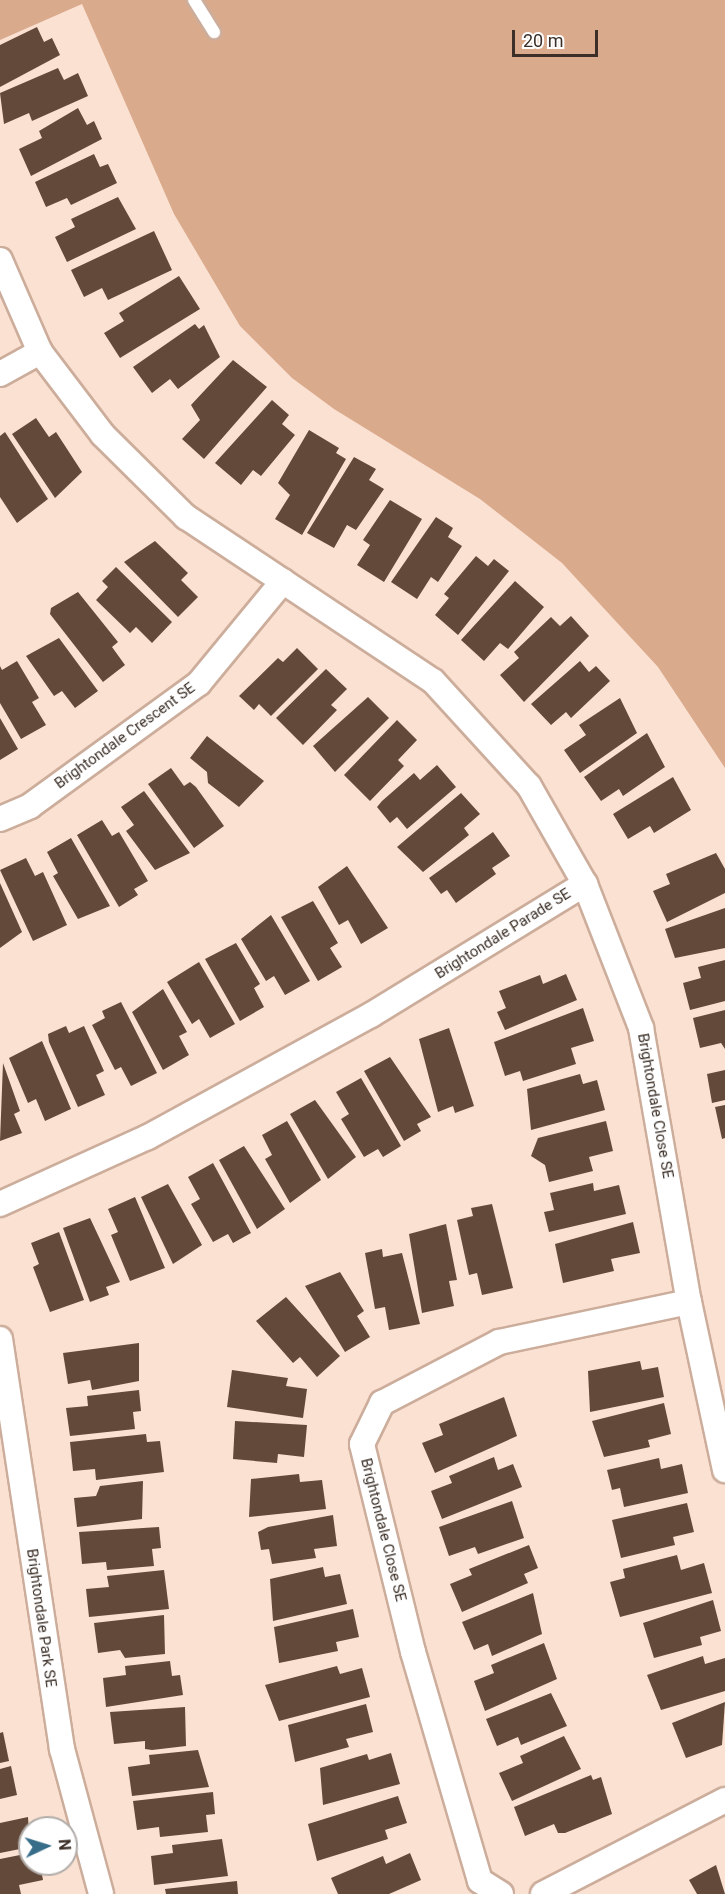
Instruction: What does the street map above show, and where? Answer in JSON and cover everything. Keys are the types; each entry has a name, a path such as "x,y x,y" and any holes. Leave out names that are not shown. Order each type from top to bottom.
{"street":[{"name":"Brightondale Parade SE","path":"0,260 40,352 103,435 186,518 433,681 529,786 585,884 310,1048 148,1137 0,1204"},
{"path":"0,374 40,352"},
{"name":"Brightondale Crescent SE","path":"0,819 30,806 199,683 283,580"},
{"name":"Brightondale Close SE","path":"585,884 641,1028 688,1302 725,1470"},
{"name":"Brightondale Close SE","path":"501,1894 480,1881 413,1652 362,1444 382,1402 499,1342 688,1302"},
{"name":"Brightondale Park SE","path":"0,1339 62,1749 101,1894"},
{"path":"543,1894 725,1800"}],"lane":[{"path":"194,0 214,32"}],"shaded area":[{"path":"0,0 725,0 725,768 658,667 562,563 480,499 334,409 292,378 240,326 174,214 82,4 0,40"}],"building":[{"path":"37,27 44,42 52,38 60,55 0,87 0,45"},
{"path":"58,68 64,80 78,73 88,96 32,121 29,113 4,124 0,93"},
{"path":"78,108 87,125 94,121 102,139 31,176 19,149 42,138 39,131"},
{"path":"94,154 100,167 108,164 117,183 71,205 67,198 46,207 35,182"},
{"path":"118,197 136,229 67,262 55,237 75,227 71,219"},
{"path":"154,231 172,270 108,300 102,288 84,297 71,270"},
{"path":"179,276 200,309 120,358 104,333 124,321 119,313"},
{"path":"195,324 199,329 204,325 220,357 178,389 170,379 152,393 133,367"},
{"path":"233,360 267,387 204,459 182,439 200,420 191,405"},
{"path":"272,400 289,415 282,424 295,435 261,476 253,470 241,485 215,463"},
{"path":"36,418 49,437 56,432 82,472 55,498 12,434"},
{"path":"309,430 339,448 336,453 346,459 302,535 275,519 290,495 278,483"},
{"path":"5,432 48,499 17,523 0,497 0,436"},
{"path":"354,457 376,469 369,480 384,489 356,530 347,525 334,548 307,533"},
{"path":"390,500 422,519 384,582 357,565 370,545 363,540"},
{"path":"436,517 453,528 448,537 462,546 438,582 431,577 417,599 391,582"},
{"path":"155,541 188,573 181,580 198,597 178,617 124,562"},
{"path":"476,556 488,566 494,559 509,571 458,635 435,615 449,598 444,594"},
{"path":"116,567 172,622 152,643 136,627 130,633 96,600 108,587 102,581"},
{"path":"515,581 544,607 508,649 500,643 484,661 461,640"},
{"path":"78,592 118,642 112,647 125,665 103,682 50,614 51,608"},
{"path":"571,616 589,636 524,702 500,675 519,658 514,652 551,617 560,626"},
{"path":"59,638 98,691 75,708 62,691 54,696 26,656"},
{"path":"297,648 318,669 271,716 259,704 254,710 239,696 278,658 283,662"},
{"path":"17,661 39,698 32,702 46,725 21,739 0,703 0,666 2,670"},
{"path":"580,661 589,672 596,666 610,681 571,718 566,712 551,725 531,704"},
{"path":"326,669 347,689 331,705 337,710 303,745 276,718"},
{"path":"368,697 389,718 335,772 313,746"},
{"path":"620,698 637,733 580,773 564,750 586,735 579,725"},
{"path":"0,718 18,749 0,760"},
{"path":"397,720 417,740 398,760 404,766 370,801 344,775"},
{"path":"647,733 665,767 623,796 619,789 601,801 584,777"},
{"path":"207,736 264,781 239,807 208,783 207,772 190,758"},
{"path":"437,765 456,787 407,829 397,817 390,823 377,807 414,773 420,780"},
{"path":"171,768 184,786 190,782 196,787 224,826 194,848 148,784"},
{"path":"673,777 691,810 654,833 650,826 628,839 613,814"},
{"path":"144,791 190,853 155,870 126,831 134,825 121,807"},
{"path":"461,793 480,814 464,828 469,835 423,872 397,847"},
{"path":"102,820 112,836 119,832 148,881 134,889 138,895 119,907 77,835"},
{"path":"493,832 510,856 492,868 496,874 456,903 447,890 441,894 429,878"},
{"path":"71,838 110,906 78,919 53,876 58,873 47,852"},
{"path":"716,853 725,869 725,893 667,922 653,891 670,884 666,874"},
{"path":"26,858 35,876 43,872 67,925 33,941 0,870"},
{"path":"347,866 388,928 361,944 348,920 339,925 318,887"},
{"path":"0,883 22,932 0,948"},
{"path":"313,901 338,943 330,948 342,967 318,981 281,917"},
{"path":"725,908 725,948 675,958 665,929"},
{"path":"271,915 310,981 285,995 274,976 266,981 241,939"},
{"path":"236,943 260,984 254,988 264,1007 240,1021 205,959"},
{"path":"725,960 725,1001 690,1010 683,983 701,978 698,967"},
{"path":"199,962 235,1024 210,1038 199,1019 192,1024 167,982"},
{"path":"566,974 577,1000 505,1030 497,1012 506,1008 499,991 540,975 543,984"},
{"path":"163,989 187,1032 179,1036 189,1055 163,1070 132,1012"},
{"path":"121,1002 157,1073 131,1086 121,1067 115,1070 92,1025 105,1018 102,1011"},
{"path":"583,1008 594,1041 571,1048 576,1064 523,1081 520,1071 505,1076 494,1042"},
{"path":"725,1010 725,1049 721,1043 700,1048 693,1018"},
{"path":"66,1026 69,1033 84,1026 104,1071 96,1075 105,1095 78,1107 49,1042 48,1034"},
{"path":"449,1028 474,1106 455,1113 453,1106 438,1112 419,1039"},
{"path":"42,1041 71,1109 45,1121 36,1099 28,1103 9,1058"},
{"path":"390,1057 431,1117 417,1124 421,1131 404,1141 364,1071"},
{"path":"3,1063 20,1111 14,1114 22,1133 0,1141"},
{"path":"725,1070 725,1100 712,1103 707,1074"},
{"path":"580,1074 583,1084 597,1080 605,1110 531,1130 527,1089"},
{"path":"361,1078 401,1146 383,1157 378,1149 364,1157 341,1119 349,1114 336,1092"},
{"path":"315,1100 356,1157 328,1179 290,1114"},
{"path":"725,1105 725,1138 722,1139 715,1107"},
{"path":"287,1121 321,1180 290,1203 265,1159 272,1155 262,1135"},
{"path":"606,1121 613,1151 589,1157 593,1171 549,1182 545,1165 531,1156 538,1138"},
{"path":"244,1146 285,1209 257,1229 219,1160"},
{"path":"213,1163 251,1233 233,1243 228,1234 213,1242 191,1204 200,1199 188,1177"},
{"path":"593,1183 594,1191 619,1185 626,1214 549,1232 544,1212 554,1210 550,1193"},
{"path":"168,1184 202,1245 173,1264 141,1197"},
{"path":"135,1197 165,1268 130,1281 111,1235 118,1232 108,1209"},
{"path":"492,1204 513,1288 482,1295 477,1273 469,1275 457,1220 473,1216 471,1208"},
{"path":"90,1218 120,1282 106,1287 109,1295 90,1302 63,1228"},
{"path":"633,1222 640,1253 611,1259 614,1271 563,1283 555,1244"},
{"path":"446,1224 457,1280 449,1281 454,1306 422,1313 409,1234"},
{"path":"59,1232 84,1300 50,1312 33,1267 39,1264 31,1243"},
{"path":"382,1249 383,1257 402,1253 420,1324 389,1330 385,1307 375,1309 365,1253"},
{"path":"340,1272 364,1311 357,1316 370,1337 345,1352 305,1286"},
{"path":"286,1297 340,1356 317,1377 300,1357 293,1363 256,1321"},
{"path":"139,1343 139,1381 92,1390 90,1380 68,1384 63,1353"},
{"path":"640,1361 642,1370 658,1367 664,1397 590,1412 588,1371"},
{"path":"232,1370 288,1378 286,1386 307,1389 303,1418 227,1407"},
{"path":"139,1390 141,1411 133,1412 135,1429 70,1436 66,1408 88,1406 87,1396"},
{"path":"504,1397 517,1436 435,1473 422,1443 443,1435 439,1424"},
{"path":"664,1403 671,1434 648,1440 650,1447 604,1457 592,1421"},
{"path":"235,1421 307,1425 304,1457 278,1454 277,1463 233,1459"},
{"path":"146,1434 147,1442 160,1441 164,1472 96,1480 95,1469 73,1471 70,1442"},
{"path":"494,1457 498,1470 513,1464 522,1487 442,1519 431,1491 452,1483 449,1476"},
{"path":"659,1458 661,1469 682,1464 688,1493 624,1507 620,1488 612,1490 607,1470"},
{"path":"299,1474 300,1482 322,1480 326,1509 249,1517 251,1479"},
{"path":"143,1481 142,1519 77,1527 74,1498 96,1496 100,1486"},
{"path":"512,1501 524,1538 478,1554 475,1547 449,1556 439,1527"},
{"path":"687,1503 694,1532 673,1537 675,1545 621,1558 612,1520"},
{"path":"333,1515 337,1546 314,1549 316,1558 272,1564 269,1549 261,1550 258,1532 268,1527"},
{"path":"159,1527 161,1548 152,1549 154,1566 107,1570 106,1562 82,1564 79,1532"},
{"path":"529,1545 538,1568 524,1574 528,1583 462,1612 450,1584 472,1575 469,1569"},
{"path":"677,1555 681,1570 704,1563 712,1593 620,1617 610,1582 625,1578 623,1569"},
{"path":"323,1567 325,1577 340,1574 347,1604 273,1621 270,1579"},
{"path":"164,1570 169,1609 89,1617 86,1589 109,1587 107,1576"},
{"path":"533,1593 542,1634 492,1656 488,1644 474,1650 462,1622"},
{"path":"713,1600 721,1631 700,1637 702,1645 654,1658 643,1623"},
{"path":"353,1609 359,1637 336,1642 338,1651 279,1663 274,1627"},
{"path":"164,1615 165,1654 125,1658 120,1650 98,1653 94,1623"},
{"path":"544,1643 557,1679 485,1711 474,1681 494,1673 491,1665"},
{"path":"703,1656 705,1664 725,1658 725,1691 661,1710 647,1675"},
{"path":"170,1661 172,1676 180,1675 183,1695 106,1707 103,1678 126,1675 125,1666"},
{"path":"337,1666 340,1674 362,1668 370,1697 279,1721 265,1685"},
{"path":"551,1693 567,1726 521,1745 518,1737 497,1746 486,1719"},
{"path":"725,1702 722,1745 686,1758 672,1723"},
{"path":"366,1704 373,1732 346,1739 349,1747 295,1762 288,1725"},
{"path":"185,1707 186,1746 152,1750 145,1749 145,1741 114,1744 110,1712"},
{"path":"3,1732 9,1761 0,1763 0,1733"},
{"path":"564,1736 581,1769 512,1801 499,1773 523,1763 520,1756"},
{"path":"198,1750 209,1787 132,1796 128,1767 150,1764 149,1755"},
{"path":"391,1753 400,1784 323,1805 320,1768 367,1754 369,1760"},
{"path":"11,1766 17,1795 0,1799 0,1769"},
{"path":"591,1775 593,1780 601,1777 612,1814 565,1833 558,1833 554,1824 525,1836 514,1807"},
{"path":"213,1792 215,1814 206,1815 208,1832 160,1837 159,1827 137,1830 133,1801"},
{"path":"398,1796 407,1823 385,1830 388,1839 317,1861 308,1824"},
{"path":"18,1819 18,1849 0,1853 0,1823"},
{"path":"222,1839 228,1876 154,1885 151,1856 173,1853 172,1845"},
{"path":"410,1853 421,1880 389,1894 338,1894 331,1878 383,1856 386,1864"},
{"path":"18,1855 18,1876 42,1876 43,1880 19,1885 21,1894 0,1894 0,1859"},
{"path":"716,1865 725,1894 697,1894 689,1880"},
{"path":"237,1881 238,1894 166,1894 165,1889"}]}
